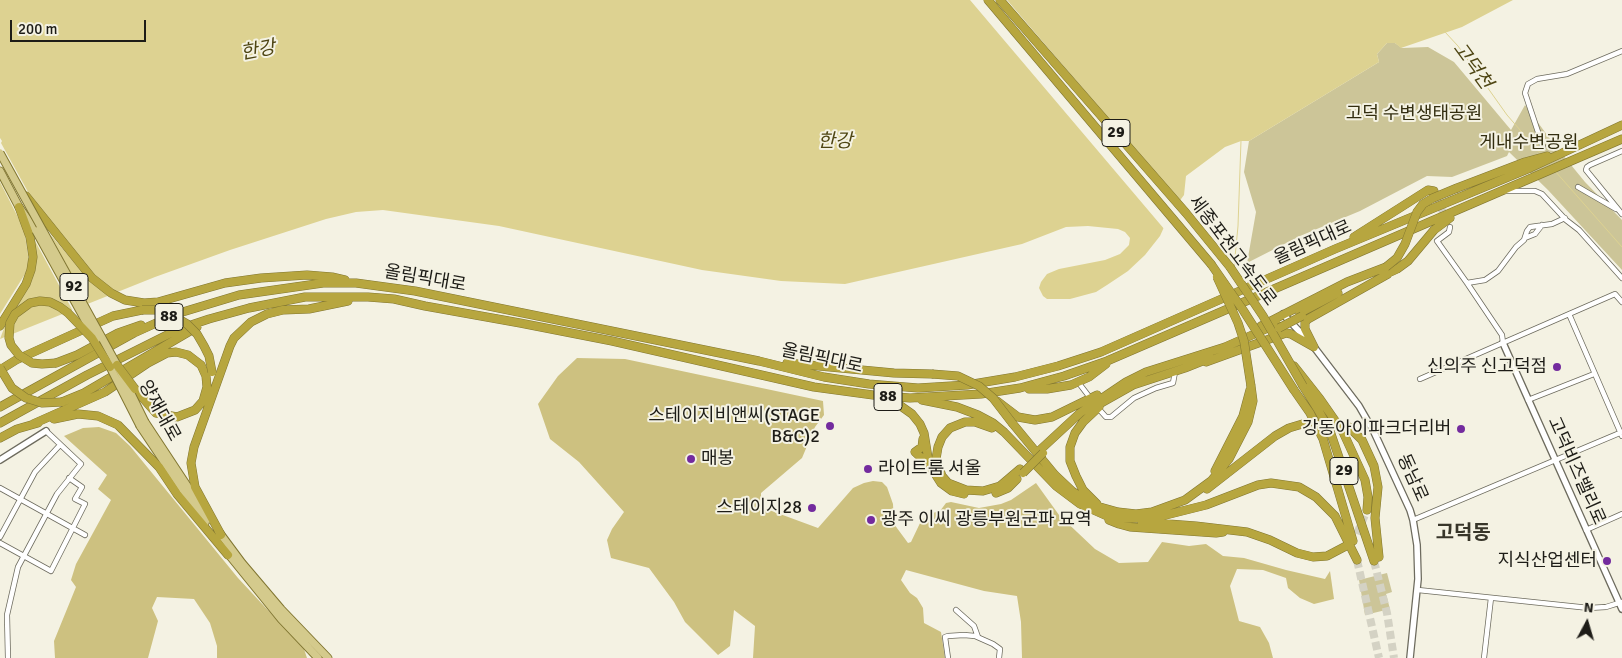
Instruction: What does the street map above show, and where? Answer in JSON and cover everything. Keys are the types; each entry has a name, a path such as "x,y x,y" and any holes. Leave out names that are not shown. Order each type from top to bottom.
{"highway":[{"name":"세종포천고속도로","path":"988,0 1210,264 1243,310 1310,413 1323,439 1346,513 1357,560 1340,524 1325,504 1299,487 1283,484 1258,485 1185,512 1150,518 1123,519"},
{"name":"세종포천고속도로","path":"1000,0 1211,243 1249,294 1283,352 1306,385 1330,431 1377,559 1375,518 1378,487 1374,466 1362,440 1348,427"},
{"name":"올림픽대로","path":"0,408 134,333 176,314 238,294 323,283 356,283 415,291 869,384 918,388 967,385 1015,377 1101,352 1527,165 1564,152 1622,125"},
{"name":"올림픽대로","path":"0,423 86,375 179,329 249,308 305,298 368,297 394,299 612,341 819,388 888,397 910,398 981,394 1020,388 1064,376 1114,358 1622,139"},
{"path":"1314,347 1305,329 1305,322 1387,270 1402,250 1417,212 1423,204 1457,188 1527,165"},
{"path":"20,189 92,278 119,298 144,303 158,302 212,286 243,280 307,275 332,277 356,283"},
{"path":"1335,249 1425,191 1431,189 1435,195"},
{"path":"0,326 26,284 32,270 33,257 30,234 19,207"},
{"path":"1183,364 1278,326 1408,260 1434,230 1463,209"},
{"path":"1185,500 1210,481 1230,459 1248,422 1253,401 1244,341 1238,323 1210,264"},
{"path":"1041,452 1093,408 1133,385 1175,371 1183,364 1247,334 1347,282 1387,270"},
{"path":"221,535 196,487 192,470 194,447 234,338 251,322 267,314 284,310 309,309 368,297"},
{"path":"0,438 77,406 104,392 158,356 167,353 176,352 188,355 201,365 206,376 207,387 203,401 195,410 183,416 170,417 156,413 149,407 113,366 92,338 68,313 50,302 40,300 30,303 15,314 10,324 9,338 14,351 25,360 42,364 56,363 77,355 118,333 176,314"},
{"path":"209,319 180,337 84,393 62,402 42,403 26,398 12,388 0,369 113,316 142,310 155,310 170,314 187,324 197,334 209,356 212,372 210,401"},
{"path":"759,360 894,373 946,374 969,380 1018,417 1035,420 1052,417 1146,372 1214,360 1282,333 1289,333 1314,347"},
{"path":"1020,388 1047,389 1078,382 1089,377 1114,358"},
{"path":"923,432 922,447 915,452 931,468 941,484 952,491 974,496 987,495 1003,490 1080,413 1126,382"},
{"path":"1306,385 1343,432 1353,452 1367,489 1367,510"},
{"path":"888,397 912,414 923,432 931,468"},
{"path":"910,398 957,408 978,415 993,423 1056,486 1080,504 1123,519 1155,524 1235,530 1270,540 1297,553 1313,557 1327,556 1346,546"},
{"path":"993,398 1055,475 1072,491 1113,522 1130,527 1216,533 1235,530"},
{"path":"1108,400 1083,422 1070,447 1070,461 1076,476 1083,490 1099,510 1136,514 1152,512 1185,500 1205,491 1275,436 1289,428 1309,422"},
{"path":"33,424 78,414 98,416 118,425 159,467 177,494 228,555"},
{"path":"1010,438 986,425 975,422 957,424 950,428 942,437 936,458 938,468 948,482 974,492 993,490 1022,471"}],"main road":[{"name":"양재대로","path":"0,153 143,424 228,555 281,619 318,658"},
{"name":"양재대로","path":"0,171 19,207 36,231 113,366"},
{"name":"동남로","path":"1283,314 1314,347 1360,406 1374,432 1414,520 1417,545 1418,590 1410,658"},
{"name":"고덕비즈밸리로","path":"1504,343 1554,460 1622,609"},
{"name":"양재대로","path":"143,424 242,563 281,609 328,658"},
{"path":"0,460 46,431"}],"street":[{"path":"1542,147 1525,93 1528,84 1537,79 1567,74 1622,51"},
{"path":"1622,151 1590,165 1586,170 1622,214"},
{"path":"1578,187 1618,210"},
{"path":"1503,191 1539,192 1545,196 1579,230 1622,278"},
{"path":"1467,283 1485,280 1498,271 1516,247 1522,243 1528,228 1556,223 1565,218"},
{"path":"1525,238 1535,234 1542,225"},
{"path":"1450,227 1449,232 1437,241 1502,335 1504,343"},
{"path":"1420,379 1616,294 1622,302"},
{"path":"1414,520 1554,460 1621,434 1569,314"},
{"path":"1078,382 1101,412 1106,417 1111,417 1142,394 1173,383 1175,371"},
{"path":"1528,400 1594,374"},
{"path":"8,658 8,615 18,567 57,494 81,464 46,431"},
{"path":"0,537 35,472 60,444"},
{"path":"0,543 51,571 85,504 75,499 82,487 69,478"},
{"path":"0,488 85,535"},
{"path":"1586,530 1622,514"},
{"path":"1418,590 1588,608 1606,607 1620,602"},
{"path":"1484,658 1491,598"},
{"path":"956,610 974,626 978,637"},
{"path":"948,658 944,641 945,637 964,635 978,637 993,644 1000,649 1000,658"}],"green space":[{"name":"고덕 수변생태공원","path":"1387,43 1395,43 1402,48 1428,47 1454,62 1511,130 1525,105 1585,182 1622,220 1622,270 1548,190 1509,152 1507,156 1452,177 1427,176 1360,211 1300,236 1247,263 1256,212 1244,172 1249,141 1379,62 1377,54"},
{"path":"1387,573 1392,592 1386,594 1390,609 1365,615 1359,580"}],"shaded area":[{"path":"577,358 625,359 823,401 824,415 815,427 802,458 761,493 761,507 818,528 853,488 873,481 882,482 887,487 893,504 894,524 908,543 911,542 921,521 929,514 940,511 946,503 951,502 979,508 1001,504 1011,500 1036,483 1059,515 1095,549 1119,563 1148,562 1162,542 1189,546 1206,544 1223,556 1244,558 1325,579 1330,571 1334,599 1314,604 1300,598 1288,588 1286,578 1263,570 1237,569 1230,586 1239,621 1260,627 1269,643 1273,658 1022,658 1021,622 1017,596 984,591 906,570 901,580 923,608 924,623 941,632 945,658 753,658 755,626 734,610 730,646 718,655 685,622 674,602 649,568 611,558 607,540 624,512 579,462 550,439 538,404 558,376"},
{"path":"99,427 116,433 130,446 238,578 304,649 307,658 217,658 217,646 210,623 194,599 157,597 152,608 158,621 148,658 55,658 54,641 76,587 71,580 76,564 111,500 98,489 107,475 64,436 83,428"}],"water":[{"name":"한강","path":"0,0 1513,0 1462,27 1401,48 1395,43 1387,43 1377,54 1379,62 1249,141 1241,141 1225,147 1186,176 1184,195 1170,214 1160,236 1145,255 1128,271 1096,292 1070,299 1047,299 1043,296 1039,288 1047,274 1059,269 1105,260 1120,254 1129,245 1130,238 1125,232 1118,229 1088,226 1066,227 1022,244 845,284 781,281 702,270 499,226 383,210 356,212 326,219 230,250 155,277 0,339"}],"pier":[{"path":"970,0 1007,0 1181,203 1165,230"},
{"path":"0,138 33,201 90,281 50,234 89,307 74,313 34,239 34,273 32,280 6,323 0,339 0,314 25,274 28,267 28,255 24,229 0,182"}],"waterway":[{"name":"고덕천","path":"1445,32 1458,46 1507,115 1541,154"},
{"path":"1234,268 1238,226 1241,141"},
{"name":"고덕천","path":"1555,171 1622,247"}],"tunnel":[{"path":"1435,195 1447,221"},
{"path":"1309,422 1328,422 1349,427"},
{"path":"1349,543 1356,536 1367,510"},
{"path":"1357,560 1379,658"},
{"path":"1374,561 1387,613 1394,658"}],"place":[{"name":"신의주 신고덕점","path":"1557,367"},
{"name":"스테이지비앤씨(STAGE B&C)2","path":"830,426"},
{"name":"강동아이파크더리버","path":"1461,429"},
{"name":"매봉","path":"691,459"},
{"name":"라이트룸 서울","path":"868,469"},
{"name":"스테이지28","path":"812,508"},
{"name":"광주 이씨 광릉부원군파 묘역","path":"871,520"},
{"name":"지식산업센터","path":"1607,561"}],"district":[{"name":"고덕동","path":"1463,534"}],"park label":[{"name":"게내수변공원","path":"1529,143"}]}
